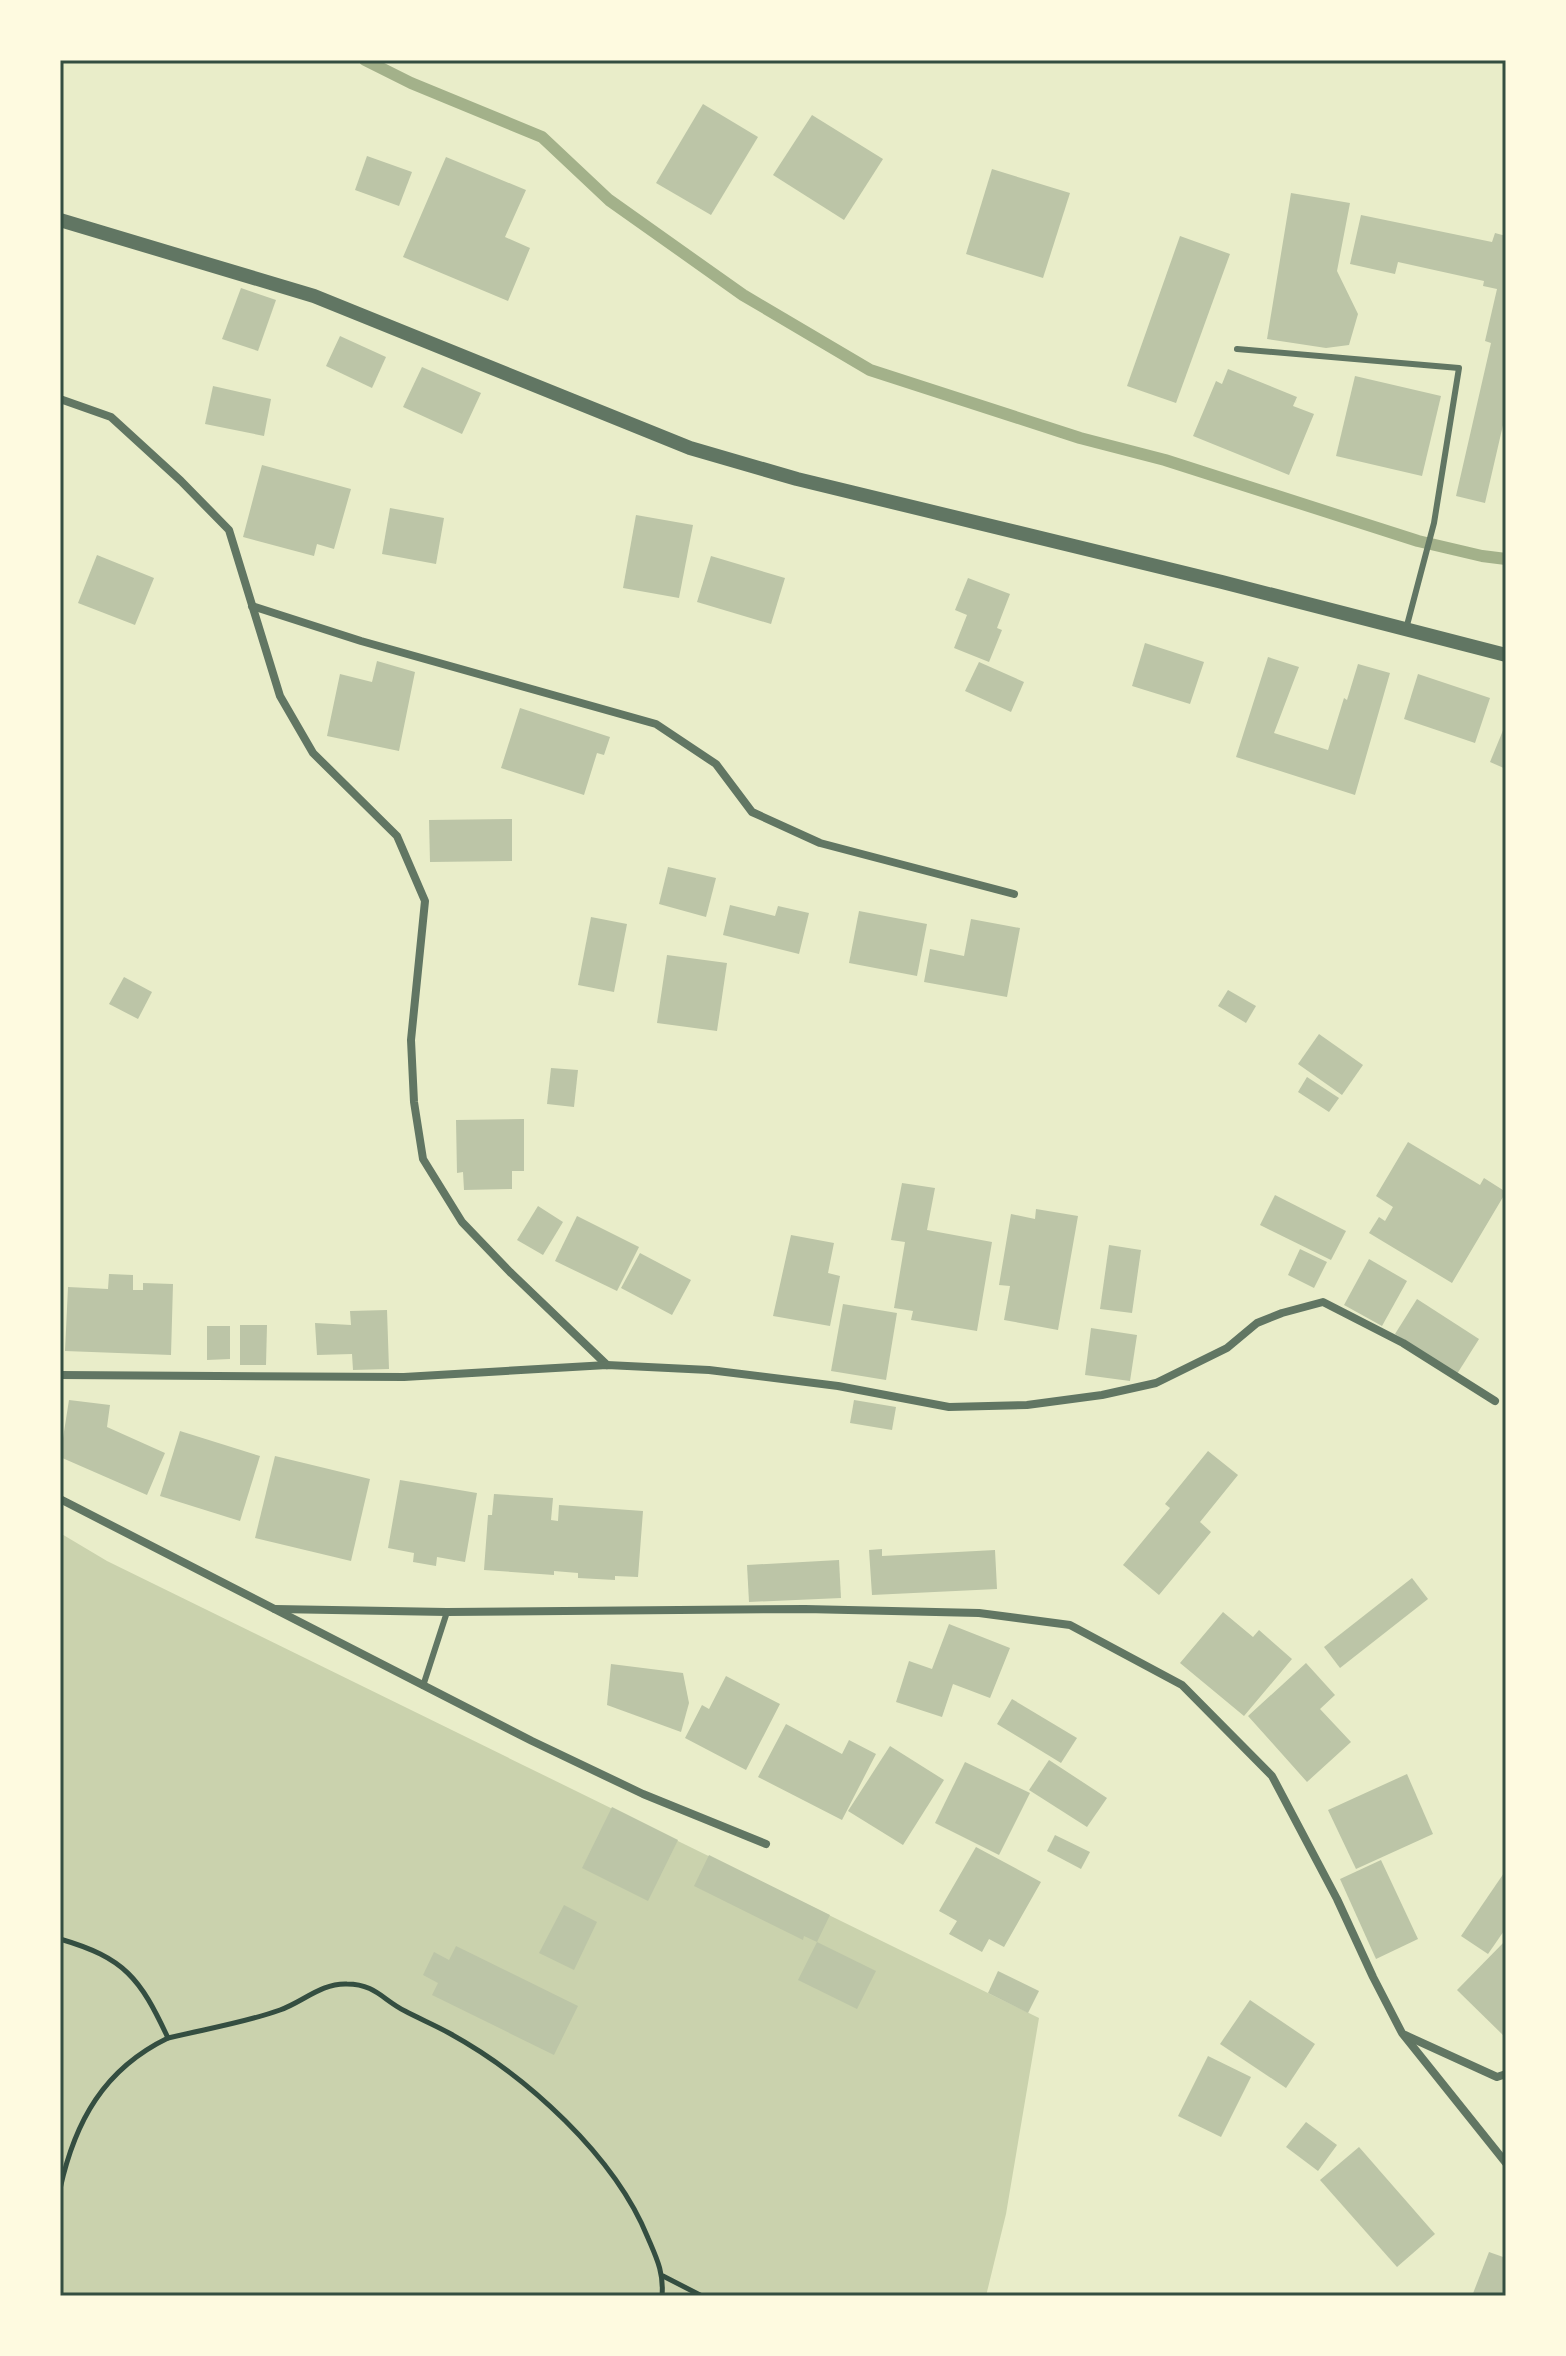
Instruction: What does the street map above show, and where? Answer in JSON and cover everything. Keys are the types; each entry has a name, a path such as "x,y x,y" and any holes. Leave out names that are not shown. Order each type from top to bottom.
{"street":[{"path":"60,220 314,296 690,448 797,479 1222,582 1506,655"},
{"path":"60,399 111,417 229,530 280,696 313,753 397,836 425,901 411,1040 414,1102 423,1159 462,1222 607,1365"},
{"path":"252,606 361,641 656,724 716,764 752,812 820,843 1014,894"},
{"path":"60,1375 404,1377 607,1365 709,1370 838,1386 949,1407 1027,1405 1102,1395 1156,1383 1227,1348 1257,1323 1323,1302 1403,1343 1495,1401"},
{"path":"60,1499 532,1741 643,1794 766,1844"},
{"path":"275,1609 447,1612 805,1609 979,1613 1070,1625 1182,1685 1272,1776 1337,1899 1402,2033 1506,2163"},
{"path":"1402,2033 1497,2077 1506,2074"}],"lane":[{"path":"1237,349 1459,368 1434,523 1406,629"},
{"path":"423,1686 447,1612"}],"path":[{"path":"60,1939 90,1948 116,1962 139,1984 168,2038"},
{"path":"60,2189 68,2154 84,2119 108,2081 147,2048 168,2038 282,2010 329,1985 347,1983 375,1990 400,2009 450,2033 497,2063 559,2116 626,2193 663,2276 662,2296"},
{"path":"663,2276 702,2296"}],"green space":[{"path":"60,1533 107,1561 1039,2018 1006,2214 986,2296 60,2296"}],"building":[{"path":"703,104 758,137 711,215 656,183"},
{"path":"812,115 883,159 844,220 773,175"},
{"path":"367,156 412,172 399,206 355,190"},
{"path":"446,157 526,190 505,237 530,248 508,301 403,257"},
{"path":"992,169 1070,193 1043,278 966,254"},
{"path":"1291,193 1350,203 1337,271 1358,314 1349,345 1326,348 1267,339"},
{"path":"1361,215 1492,242 1495,233 1506,236 1506,412 1485,503 1456,496 1491,343 1485,341 1497,289 1483,286 1484,281 1398,262 1395,274 1350,264"},
{"path":"1180,236 1230,254 1176,403 1127,386"},
{"path":"241,288 276,300 258,351 222,339"},
{"path":"340,336 386,357 372,388 326,366"},
{"path":"422,367 481,393 462,434 403,407"},
{"path":"1228,369 1297,397 1293,406 1314,414 1289,475 1193,436 1216,381 1222,384"},
{"path":"1355,376 1441,396 1422,476 1336,456"},
{"path":"213,386 271,399 264,436 205,424"},
{"path":"262,465 351,489 334,549 317,544 314,556 243,537"},
{"path":"390,508 444,518 436,564 382,554"},
{"path":"636,515 693,525 679,598 623,588"},
{"path":"97,555 154,578 135,625 78,603"},
{"path":"711,556 785,578 771,624 697,602"},
{"path":"968,578 1010,594 997,628 1002,630 989,662 954,648 967,615 955,610"},
{"path":"1145,643 1204,662 1190,704 1132,686"},
{"path":"1268,657 1299,667 1274,733 1328,750 1358,664 1390,673 1355,795 1236,757"},
{"path":"377,661 415,672 399,751 327,736 340,674 372,682"},
{"path":"979,662 1024,682 1011,712 965,691"},
{"path":"1418,674 1490,698 1475,743 1404,719"},
{"path":"520,708 610,737 604,755 597,753 584,795 501,768"},
{"path":"1506,723 1506,769 1490,762"},
{"path":"512,819 512,861 430,862 429,820"},
{"path":"668,867 716,878 706,917 659,904"},
{"path":"730,905 775,916 778,906 809,913 799,954 723,935"},
{"path":"859,911 927,924 917,976 849,963"},
{"path":"591,917 627,924 614,992 578,985"},
{"path":"971,919 1020,928 1007,997 924,982 930,949 964,956"},
{"path":"667,955 727,963 717,1031 657,1023"},
{"path":"124,977 152,992 138,1019 109,1004"},
{"path":"1228,990 1256,1006 1246,1023 1218,1006"},
{"path":"1319,1034 1363,1065 1342,1095 1298,1064"},
{"path":"551,1068 578,1070 574,1107 547,1104"},
{"path":"1307,1077 1339,1098 1329,1112 1298,1092"},
{"path":"524,1119 524,1171 512,1171 512,1189 464,1190 463,1172 457,1173 456,1120"},
{"path":"1408,1142 1480,1185 1484,1178 1506,1192 1452,1283 1369,1233 1379,1217 1385,1221 1393,1207 1376,1196"},
{"path":"902,1183 935,1188 927,1230 992,1242 977,1331 911,1320 913,1311 894,1308 905,1242 891,1240"},
{"path":"1275,1195 1346,1231 1331,1260 1260,1225"},
{"path":"538,1206 563,1222 543,1255 517,1240"},
{"path":"1036,1209 1078,1216 1058,1330 1004,1320 1010,1286 999,1285 1011,1214 1035,1219"},
{"path":"577,1216 639,1247 617,1291 555,1261"},
{"path":"791,1235 834,1243 828,1273 840,1276 830,1326 773,1316"},
{"path":"1109,1245 1141,1250 1132,1313 1100,1309"},
{"path":"1300,1249 1327,1262 1314,1288 1288,1275"},
{"path":"640,1253 691,1280 672,1315 621,1288"},
{"path":"1369,1259 1407,1281 1382,1326 1344,1305"},
{"path":"109,1274 133,1275 133,1290 143,1290 143,1283 173,1284 171,1355 65,1351 68,1287 108,1289"},
{"path":"1417,1299 1479,1339 1457,1374 1395,1334"},
{"path":"843,1304 897,1313 886,1380 831,1371"},
{"path":"387,1310 389,1369 353,1370 352,1354 317,1355 315,1323 351,1325 350,1311"},
{"path":"240,1325 267,1325 266,1365 240,1365"},
{"path":"207,1326 230,1326 230,1359 207,1360"},
{"path":"1091,1328 1137,1335 1130,1381 1085,1375"},
{"path":"69,1400 110,1405 107,1427 165,1453 147,1495 60,1457"},
{"path":"854,1400 896,1407 892,1430 850,1423"},
{"path":"180,1431 260,1456 240,1521 160,1496"},
{"path":"1208,1451 1238,1475 1200,1522 1211,1532 1159,1595 1123,1565 1170,1508 1165,1504"},
{"path":"275,1456 370,1479 351,1561 255,1538"},
{"path":"400,1480 477,1493 465,1562 437,1557 436,1566 413,1562 414,1553 388,1548"},
{"path":"494,1494 553,1498 551,1520 558,1521 559,1505 643,1511 638,1577 615,1576 615,1580 578,1578 578,1573 554,1571 554,1575 484,1570 488,1515 492,1515"},
{"path":"882,1549 882,1556 995,1550 997,1589 872,1595 869,1550"},
{"path":"839,1560 841,1598 749,1602 747,1565"},
{"path":"1412,1578 1428,1599 1340,1668 1324,1647"},
{"path":"1223,1612 1253,1637 1259,1630 1292,1659 1244,1716 1180,1663"},
{"path":"949,1624 1010,1648 990,1698 953,1684 942,1717 896,1702 909,1661 932,1669"},
{"path":"1306,1663 1335,1695 1320,1709 1351,1742 1307,1782 1248,1716"},
{"path":"611,1664 683,1673 689,1703 681,1732 607,1705"},
{"path":"726,1676 780,1704 746,1770 685,1738 702,1705 709,1709"},
{"path":"1012,1699 1077,1738 1061,1763 997,1724"},
{"path":"786,1724 842,1754 849,1740 876,1754 842,1820 758,1777"},
{"path":"890,1746 944,1780 903,1845 848,1811"},
{"path":"1049,1760 1107,1798 1087,1827 1029,1790"},
{"path":"965,1762 1030,1793 999,1855 935,1823"},
{"path":"1407,1774 1433,1834 1356,1869 1328,1810"},
{"path":"612,1807 678,1840 648,1901 582,1868"},
{"path":"1055,1835 1090,1852 1081,1869 1047,1851"},
{"path":"976,1847 1041,1882 1004,1947 989,1939 982,1952 949,1934 957,1921 939,1911"},
{"path":"709,1855 830,1915 817,1942 804,1936 803,1940 694,1886"},
{"path":"1381,1860 1418,1939 1376,1959 1340,1879"},
{"path":"1506,1870 1506,1928 1488,1954 1461,1936"},
{"path":"564,1905 597,1922 574,1970 539,1953"},
{"path":"1506,1940 1506,2038 1457,1990"},
{"path":"817,1942 876,1971 857,2009 798,1980"},
{"path":"456,1946 578,2006 554,2055 432,1995 438,1983 423,1975 434,1952 449,1960"},
{"path":"998,1971 1039,1991 1028,2013 988,1993"},
{"path":"1250,2000 1315,2044 1286,2088 1220,2044"},
{"path":"1208,2056 1251,2077 1221,2137 1178,2116"},
{"path":"1306,2122 1337,2145 1318,2171 1286,2147"},
{"path":"1359,2147 1435,2234 1397,2267 1320,2180"},
{"path":"1489,2252 1506,2258 1506,2296 1472,2296"}],"waterway":[{"path":"365,60 411,83 542,137 609,200 743,295 870,370 1418,541 1506,559"}]}
